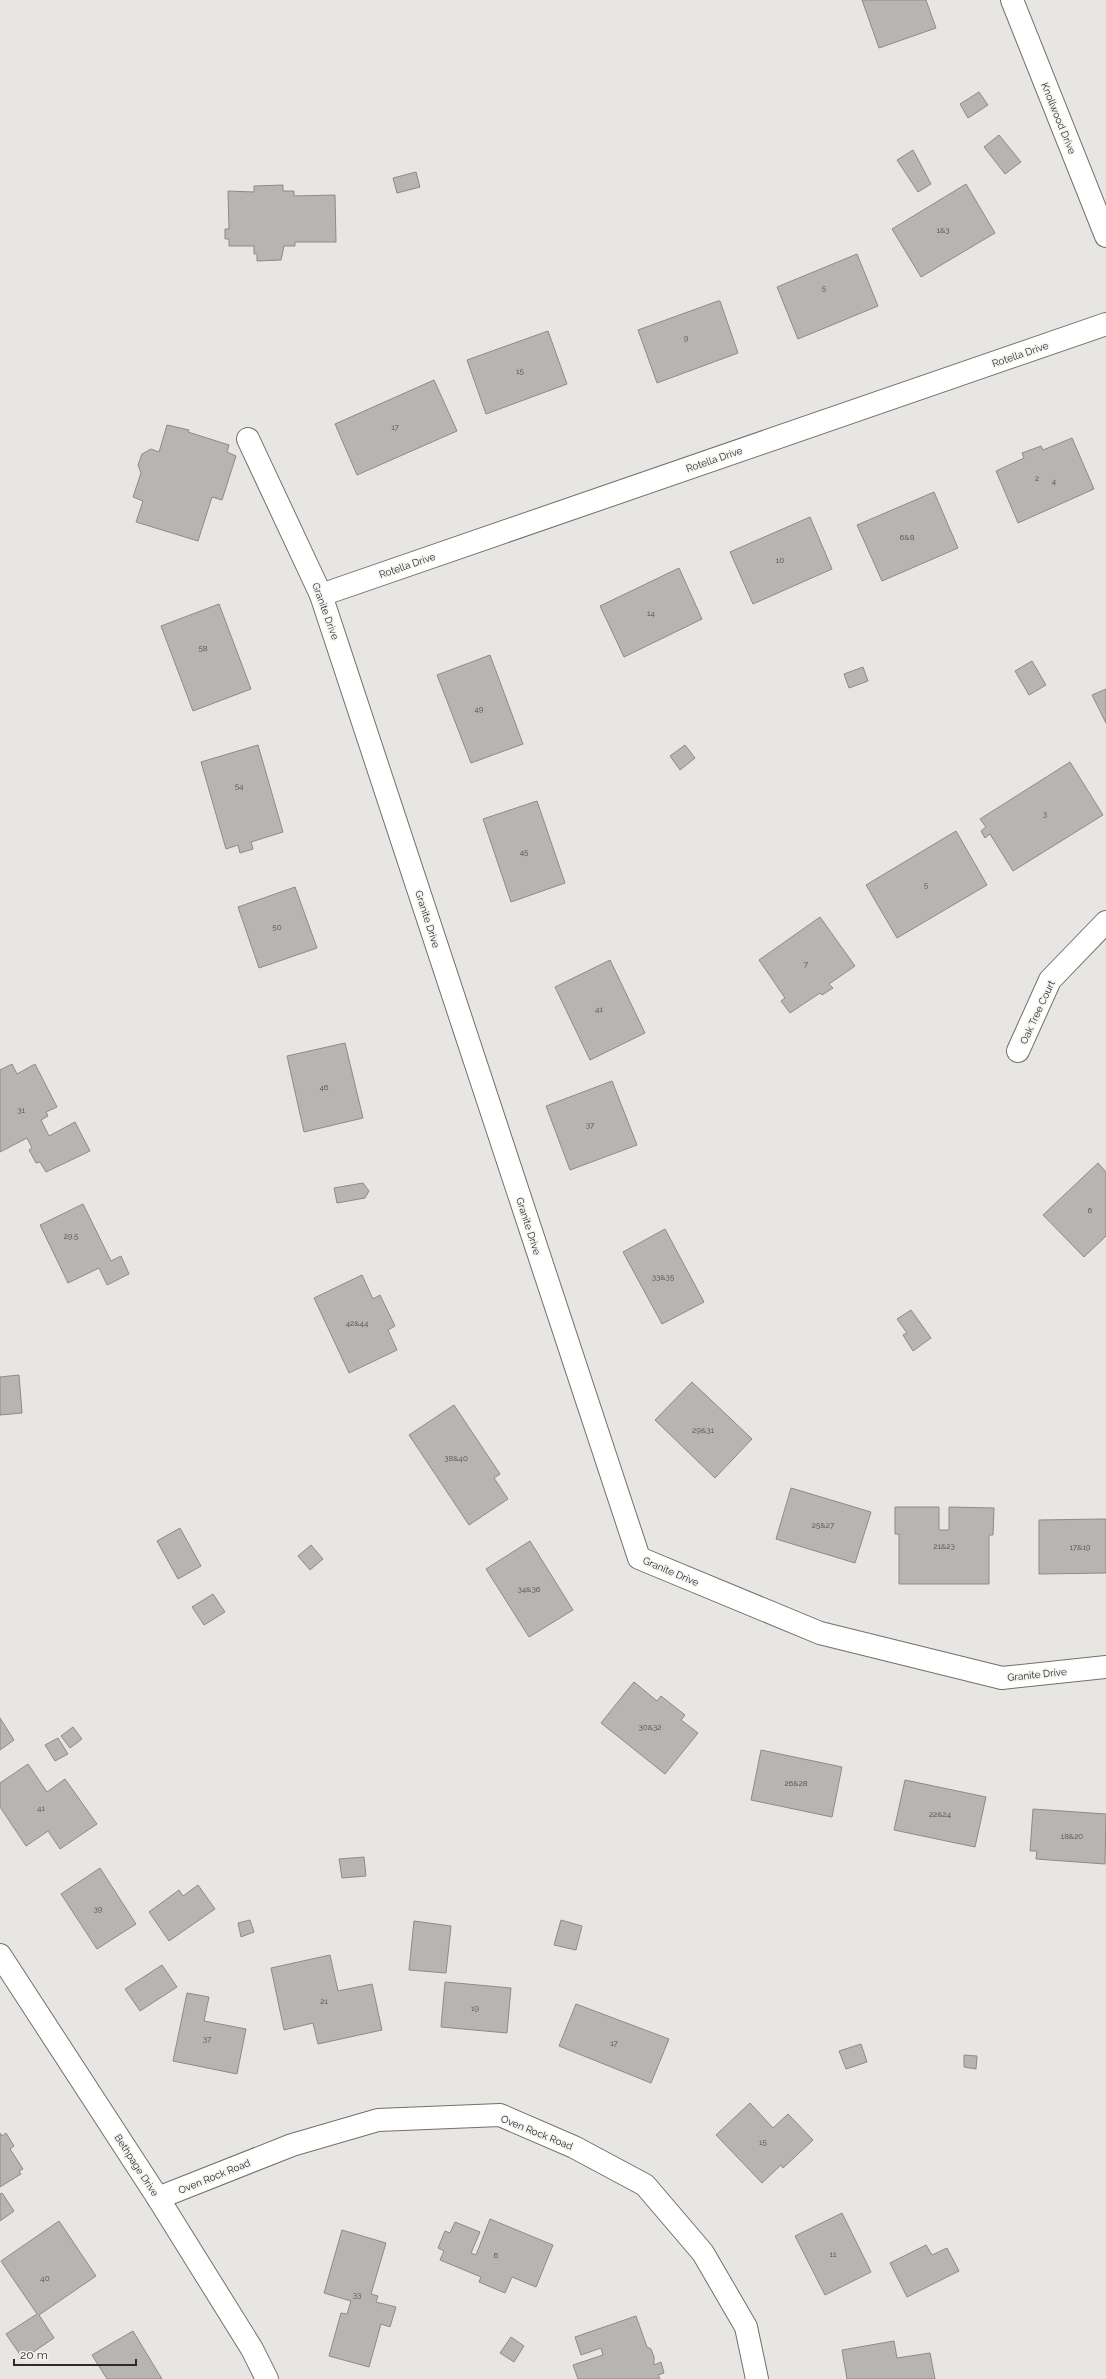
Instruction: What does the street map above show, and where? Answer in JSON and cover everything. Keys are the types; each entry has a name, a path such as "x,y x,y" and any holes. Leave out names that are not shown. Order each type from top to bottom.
{"street":[{"name":"Knollwood Drive","path":"1012,0 1106,236"},
{"name":"Rotella Drive","path":"321,595 1106,324"},
{"name":"Granite Drive","path":"248,439 321,595 639,1558 820,1633 1002,1678 1106,1667"},
{"name":"Oak Tree Court","path":"1018,1051 1050,980 1106,922"},
{"name":"Bethpage Drive","path":"0,1955 158,2198 252,2349 267,2379"},
{"name":"Oven Rock Road","path":"158,2198 292,2145 378,2120 500,2115 574,2147 645,2185 703,2253 746,2327 757,2379"}],"building":[{"path":"862,0 926,0 936,28 879,48"},
{"path":"979,92 988,105 968,118 960,104"},
{"path":"999,135 1021,162 1005,174 984,147"},
{"path":"913,150 931,184 918,192 897,160"},
{"path":"416,172 420,187 397,193 393,178"},
{"path":"966,184 995,233 921,277 892,229"},
{"path":"283,185 283,191 294,191 294,196 335,195 336,242 295,242 295,246 284,246 281,260 257,261 257,254 254,254 254,246 229,246 229,239 225,239 225,229 229,229 228,191 254,192 254,186"},
{"path":"857,254 878,306 798,339 777,287"},
{"path":"720,301 738,353 657,383 638,330"},
{"path":"548,331 567,384 486,414 467,360"},
{"path":"434,380 457,431 357,475 335,424"},
{"path":"167,425 189,430 188,432 229,445 227,452 236,456 222,500 212,497 198,541 136,522 143,501 133,497 141,473 138,465 142,454 151,449 159,452"},
{"path":"1072,438 1094,489 1018,523 996,471 1024,458 1022,453 1041,446 1043,450"},
{"path":"934,492 958,548 882,581 857,525"},
{"path":"810,517 832,569 753,604 730,552"},
{"path":"679,568 702,619 624,657 600,606"},
{"path":"219,604 251,689 193,711 161,626"},
{"path":"490,655 523,744 471,763 437,675"},
{"path":"1032,661 1046,685 1029,695 1015,671"},
{"path":"863,667 868,681 849,688 844,674"},
{"path":"1106,689 1106,723 1092,695"},
{"path":"258,745 283,832 251,842 253,849 240,853 238,845 226,849 201,762"},
{"path":"685,745 695,758 680,770 670,756"},
{"path":"1070,762 1103,815 1013,871 990,834 985,838 981,831 986,827 980,819"},
{"path":"537,801 565,883 511,902 483,819"},
{"path":"956,831 987,885 897,938 866,885"},
{"path":"295,887 317,948 259,968 238,907"},
{"path":"820,917 855,966 829,984 833,988 822,995 820,993 790,1013 781,1001 785,998 759,960"},
{"path":"610,960 645,1033 590,1060 555,987"},
{"path":"345,1043 363,1118 304,1132 287,1056"},
{"path":"12,1064 17,1074 35,1064 57,1107 46,1112 48,1116 41,1120 49,1136 75,1122 90,1151 46,1172 40,1162 36,1163 29,1150 32,1148 27,1138 0,1152 0,1070"},
{"path":"612,1081 637,1145 570,1170 546,1106"},
{"path":"1098,1163 1106,1172 1106,1236 1084,1257 1043,1215"},
{"path":"363,1183 369,1191 365,1198 337,1203 334,1188"},
{"path":"83,1204 111,1261 121,1256 129,1274 107,1285 99,1268 68,1283 40,1225"},
{"path":"665,1229 704,1302 662,1324 623,1252"},
{"path":"362,1275 373,1299 380,1295 395,1326 388,1330 397,1350 349,1373 314,1298"},
{"path":"911,1310 931,1338 913,1351 903,1335 907,1333 897,1319"},
{"path":"19,1375 22,1413 0,1415 0,1377"},
{"path":"692,1382 752,1439 715,1478 655,1420"},
{"path":"454,1405 500,1474 494,1478 508,1499 469,1525 409,1435"},
{"path":"791,1488 871,1512 855,1563 776,1539"},
{"path":"895,1507 939,1507 939,1530 949,1530 949,1507 994,1508 993,1535 989,1535 989,1584 899,1584 899,1534 895,1534"},
{"path":"1106,1519 1106,1573 1039,1574 1039,1520"},
{"path":"180,1528 201,1566 178,1579 157,1541"},
{"path":"530,1541 573,1610 529,1637 486,1569"},
{"path":"311,1545 323,1559 310,1570 298,1556"},
{"path":"213,1594 225,1612 204,1625 192,1607"},
{"path":"634,1682 657,1701 661,1696 685,1715 681,1720 698,1733 665,1774 601,1723"},
{"path":"0,1718 14,1740 0,1750"},
{"path":"73,1727 82,1739 70,1748 61,1736"},
{"path":"58,1738 68,1754 55,1761 45,1745"},
{"path":"761,1750 842,1767 832,1817 751,1800"},
{"path":"28,1764 47,1792 65,1779 97,1824 60,1849 48,1831 26,1846 0,1807 0,1783"},
{"path":"905,1780 986,1797 975,1847 894,1830"},
{"path":"1033,1809 1106,1814 1105,1864 1036,1859 1037,1851 1030,1851"},
{"path":"364,1857 366,1876 342,1878 339,1859"},
{"path":"100,1868 136,1924 97,1949 61,1894"},
{"path":"198,1885 215,1909 169,1941 149,1912 179,1890 183,1896"},
{"path":"250,1920 254,1932 241,1937 238,1923"},
{"path":"561,1920 582,1926 576,1950 554,1945"},
{"path":"414,1921 451,1926 446,1973 409,1970"},
{"path":"330,1955 338,1991 372,1984 382,2030 318,2044 313,2023 284,2030 271,1968"},
{"path":"162,1965 177,1987 140,2011 125,1989"},
{"path":"445,1982 511,1988 507,2033 441,2027"},
{"path":"187,1993 209,1997 204,2021 246,2029 237,2074 173,2061"},
{"path":"576,2004 669,2039 651,2083 559,2046"},
{"path":"861,2044 867,2062 846,2069 839,2051"},
{"path":"964,2055 977,2056 976,2069 964,2067"},
{"path":"750,2103 773,2128 788,2114 813,2140 783,2168 781,2165 762,2183 716,2135"},
{"path":"0,2133 2,2136 6,2133 14,2146 10,2149 23,2169 19,2171 21,2174 0,2187"},
{"path":"2,2193 14,2211 0,2221 0,2194"},
{"path":"842,2213 871,2272 825,2295 795,2236"},
{"path":"490,2219 553,2245 536,2287 512,2277 505,2293 479,2282 481,2277 440,2260 444,2251 438,2248 445,2231 450,2233 455,2222 480,2232 471,2253 476,2255"},
{"path":"59,2221 96,2276 39,2315 54,2338 23,2359 6,2334 37,2314 1,2261"},
{"path":"342,2230 386,2243 371,2294 378,2296 376,2302 396,2307 390,2327 381,2324 369,2367 329,2356 341,2313 347,2314 351,2301 324,2293"},
{"path":"926,2245 932,2255 947,2248 959,2271 907,2297 890,2263"},
{"path":"636,2316 647,2347 651,2349 654,2357 654,2365 661,2362 664,2373 658,2375 660,2379 578,2379 573,2365 603,2355 601,2348 581,2355 575,2337"},
{"path":"133,2331 162,2379 107,2379 92,2355"},
{"path":"511,2337 524,2346 514,2362 500,2353"},
{"path":"894,2341 897,2358 930,2353 935,2379 847,2379 842,2350"}]}
